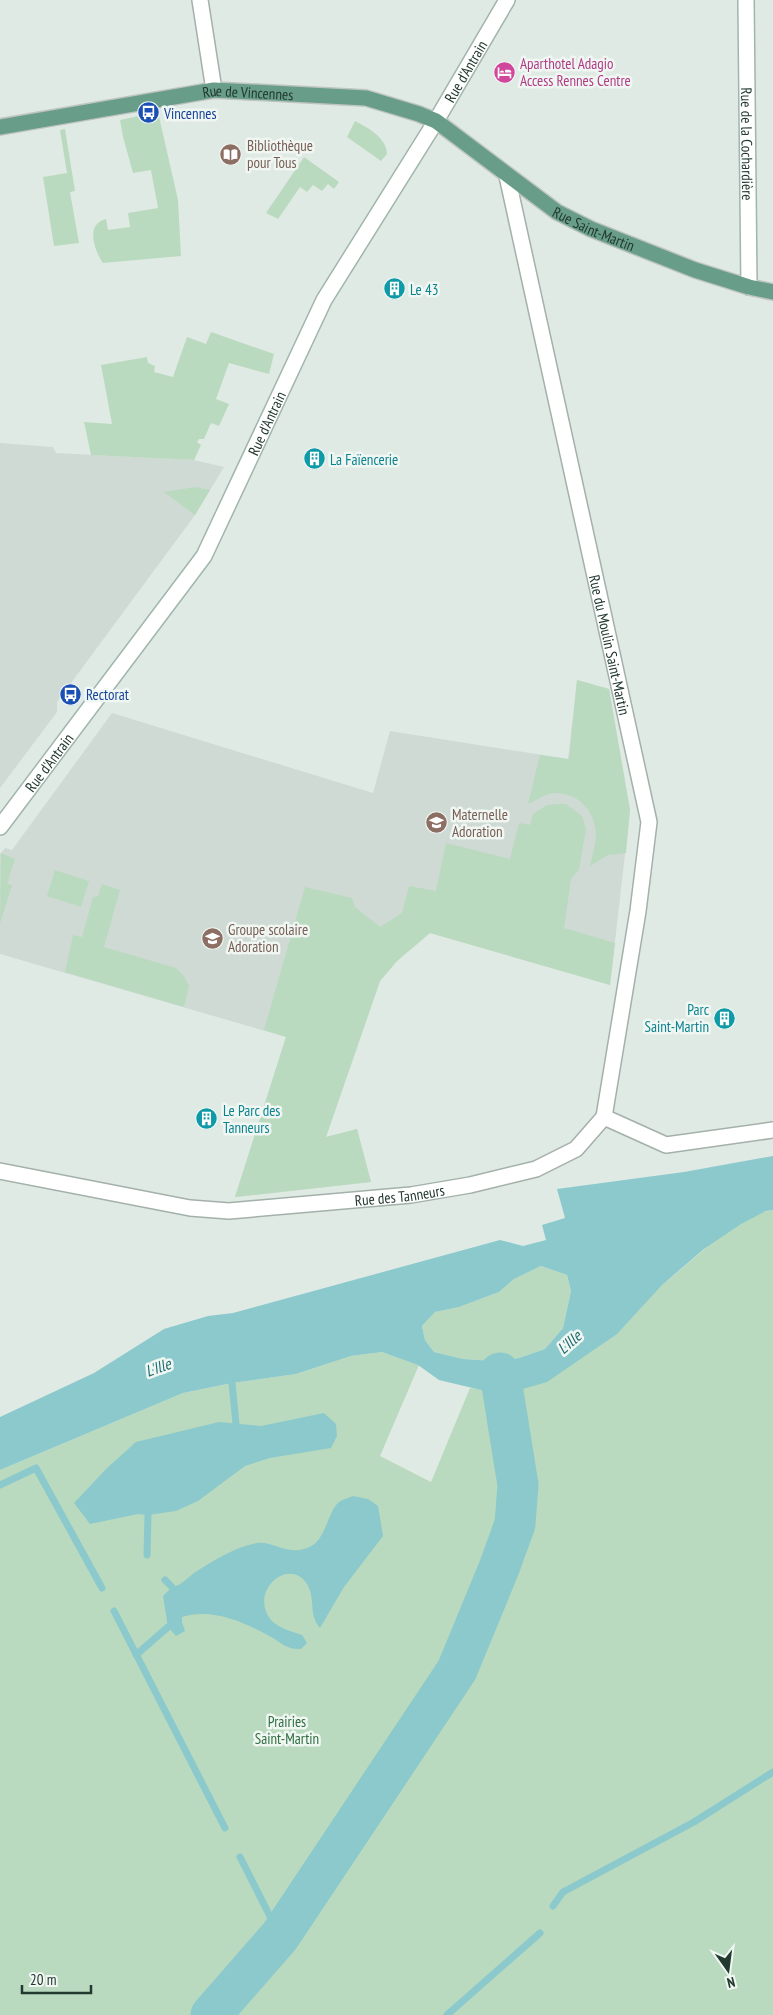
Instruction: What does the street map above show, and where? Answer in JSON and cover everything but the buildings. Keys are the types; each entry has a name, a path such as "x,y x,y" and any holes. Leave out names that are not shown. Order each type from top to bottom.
{"main road":[{"name":"Rue de Vincennes","path":"0,127 214,90 366,98 436,121"},
{"name":"Rue Saint-Martin","path":"436,121 557,212 591,229 695,270 749,287 773,292"}],"street":[{"path":"200,0 214,90"},
{"name":"Rue d'Antrain","path":"0,827 204,556 324,300 436,121 507,0"},
{"name":"Rue de la Cochardière","path":"746,0 749,287"},
{"name":"Rue du Moulin Saint-Martin","path":"508,176 649,822 638,911 604,1117"},
{"path":"604,1117 666,1145 773,1130"},
{"name":"Rue des Tanneurs","path":"0,1171 190,1208 229,1211 392,1197 470,1185 536,1169 576,1150 604,1117"}],"shaded area":[{"path":"0,443 53,447 56,453 194,460 224,467 195,515 57,702 57,712 0,788"},
{"name":"Groupe scolaire Adoration","path":"577,680 609,689 630,810 610,985 430,933 397,961 380,981 326,1137 357,1129 371,1182 235,1197 286,1037 0,954 0,854 5,848 12,850 112,713 373,793 390,731 568,759"}],"green space":[{"path":"158,112 178,200 181,256 103,263 94,245 93,238 95,226 99,222 106,219 108,230 130,227 128,213 158,208 151,170 133,173 120,120"},
{"path":"355,121 376,134 384,143 387,154 381,161 347,137"},
{"path":"65,129 75,191 70,192 79,243 54,246 43,177 67,173 60,130"},
{"path":"304,157 339,182 334,189 328,184 322,191 313,185 307,192 300,187 278,219 266,213"},
{"path":"211,332 274,354 269,374 229,363 216,399 229,404 219,426 211,423 204,439 199,439 197,442 201,445 194,460 91,455 84,422 112,424 101,365 147,357 148,363 155,366 154,372 173,377 187,337 206,344"},
{"path":"195,487 210,490 195,515 164,492"},
{"path":"577,680 609,689 630,810 626,853 608,855 590,866 596,834 593,818 585,806 573,797 557,793 546,795 528,804 540,755 569,759"},
{"path":"566,804 582,816 586,829 579,870 571,879 564,928 615,943 610,985 430,933 397,961 380,981 326,1137 357,1129 371,1182 235,1197 286,1037 264,1030 305,887 352,898 355,907 380,927 402,913 409,886 436,891 446,843 510,859 519,823 530,825 533,814 547,805"},
{"path":"1,853 15,859 7,884 12,885 0,923"},
{"path":"55,870 89,881 81,907 47,896"},
{"path":"102,884 120,890 104,947 176,968 184,976 189,986 184,1007 65,972 73,935 82,937 93,897 98,896"},
{"name":"Prairies Saint-Martin","path":"773,1210 773,2015 0,2015 0,1470 183,1393 232,1383 296,1374 351,1356 382,1352 419,1365 380,1456 431,1482 470,1388 487,1390 502,1395 641,1300 672,1277 728,1230 758,1214"},
{"path":"541,1266 567,1275 571,1291 563,1328 545,1349 519,1358 495,1361 463,1359 434,1352 425,1340 422,1326 435,1312 459,1307 499,1292 514,1279"}],"water":[{"name":"L'Ille","path":"773,1156 773,1210 766,1211 741,1224 704,1249 662,1285 617,1334 547,1382 502,1395 439,1380 418,1365 382,1352 351,1356 296,1374 232,1383 183,1393 0,1470 0,1417 94,1373 164,1329 208,1316 233,1313 500,1240 523,1246 546,1240 542,1225 565,1218 557,1189 684,1172","holes":["541,1266 567,1275 571,1291 563,1328 545,1349 519,1358 495,1361 463,1359 434,1352 425,1340 422,1326 435,1312 459,1307 499,1292 514,1279"]},
{"path":"324,1413 336,1424 337,1436 331,1448 270,1458 245,1466 198,1501 176,1511 148,1515 138,1514 90,1524 74,1503 107,1468 136,1442 219,1422 261,1426"},
{"path":"353,1496 368,1499 378,1506 383,1536 344,1587 320,1628 314,1617 310,1590 299,1576 291,1574 282,1575 268,1588 264,1598 265,1609 274,1623 302,1635 307,1643 301,1649 289,1648 263,1632 241,1622 217,1615 193,1614 182,1617 185,1631 176,1636 168,1627 163,1596 172,1587 224,1555 248,1545 263,1543 297,1550 313,1545 321,1536 336,1506 341,1501"}],"waterway":[{"path":"211,2015 280,1936 457,1670 515,1524 518,1485 500,1373"},
{"path":"232,1383 236,1424"},
{"path":"0,1485 36,1468 102,1588"},
{"path":"147,1555 148,1515"},
{"path":"165,1580 172,1587"},
{"path":"114,1611 225,1828"},
{"path":"136,1655 168,1627"},
{"path":"553,1906 563,1892 694,1822 773,1772"},
{"path":"240,1857 280,1936"},
{"path":"447,2015 540,1933"}],"place":[{"name":"Aparthotel Adagio Access Rennes Centre","path":"504,72"},
{"name":"Vincennes","path":"148,113"},
{"name":"Bibliothèque pour Tous","path":"231,154"},
{"name":"Le 43","path":"394,289"},
{"name":"La Faïencerie","path":"314,459"},
{"name":"Rectorat","path":"70,694"},
{"name":"Maternelle Adoration","path":"436,823"},
{"name":"Groupe scolaire Adoration","path":"212,938"},
{"name":"Parc Saint-Martin","path":"725,1018"},
{"name":"Le Parc des Tanneurs","path":"207,1119"}]}
